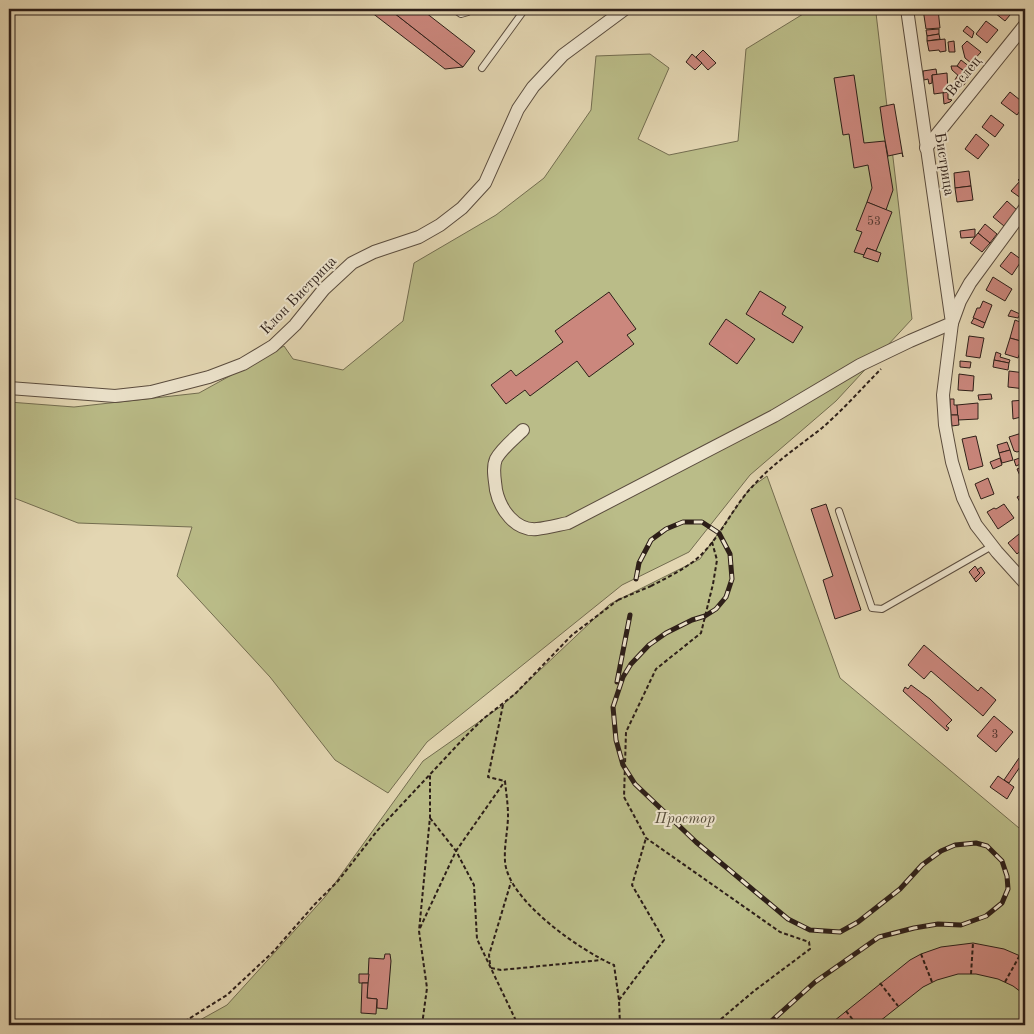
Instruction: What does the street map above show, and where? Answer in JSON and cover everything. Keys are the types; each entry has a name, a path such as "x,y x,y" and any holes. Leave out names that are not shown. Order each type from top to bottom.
{"street":[{"name":"Клон Бистрица","path":"9,388 115,396 151,392 218,374 243,364 273,346 295,325 324,289 352,263 374,252 419,237 440,225 462,208 485,183 518,109 533,87 563,55 625,9"},
{"name":"Бистрица","path":"906,9 952,323"},
{"name":"Веслец","path":"926,148 1025,25"},
{"path":"1025,208 970,283 960,301 952,323 943,395 945,425 952,462 964,498 976,525 1025,583"},
{"path":"522,430 496,460 494,476 497,495 503,510 516,524 535,530 568,523 774,416 860,365 910,340 952,323"}],"lane":[{"path":"454,9 461,14 471,9"},
{"path":"482,68 524,9"},
{"path":"839,511 872,608 882,609 992,546"}],"path":[{"path":"179,1025 227,995 273,952 338,881 382,825 483,719 503,705 572,635 618,600 651,586 694,562 712,542 751,487 782,458 823,427 884,366"},
{"path":"712,542 717,560 714,584 701,633 656,669 626,732 624,797 646,838 780,932 809,942 810,949 714,1025"},
{"path":"503,705 488,777 505,781"},
{"path":"422,1025 427,988 419,931 430,818 430,775"},
{"path":"419,931 456,851 505,781"},
{"path":"505,781 508,814 505,862 511,882 536,912 572,941 602,960 614,965 620,1025"},
{"path":"430,818 456,851 474,885 477,938 518,1025"},
{"path":"619,1000 664,940 632,885 646,838"},
{"path":"490,968 489,955 511,882"},
{"path":"971,974 973,943"},
{"path":"921,954 932,982"},
{"path":"1005,982 1020,954"},
{"path":"490,968 501,970 602,960"},
{"path":"880,983 898,1006"},
{"path":"846,1011 858,1025"}],"green space":[{"path":"808,11 876,13 912,319 836,401 750,475 689,552 622,585 427,742 388,793 335,760 270,677 177,576 192,527 78,523 9,496 9,402 74,407 199,393 284,346 293,359 343,370 403,321 414,263 496,215 544,178 591,110 596,56 650,54 669,68 638,139 669,155 738,141 746,49"},
{"name":"Простор","path":"767,476 840,678 1025,833 1025,1025 191,1025 227,1005 325,897 423,761 503,705 610,604 700,559 750,488"}],"building":[{"path":"367,9 389,9 463,67 445,69"},
{"path":"389,9 421,9 475,51 463,67"},
{"path":"923,9 938,9 940,28 926,29"},
{"path":"990,9 1015,9 1005,21"},
{"path":"986,21 998,30 987,43 976,34"},
{"path":"967,26 974,32 972,38 963,31"},
{"path":"939,29 939,34 927,36 926,30"},
{"path":"939,34 940,39 927,41 927,36"},
{"path":"945,39 946,51 929,51 927,41"},
{"path":"954,41 955,52 949,52 948,42"},
{"path":"967,41 981,52 971,63 965,58 962,46"},
{"path":"703,50 716,63 708,70 696,57"},
{"path":"692,54 702,63 695,70 686,62"},
{"path":"961,60 970,67 966,72 957,66"},
{"path":"951,66 957,66 965,72 961,78 952,70"},
{"path":"936,69 937,75 932,75 932,83 929,84 928,79 924,80 923,71"},
{"path":"965,72 971,76 963,86 955,80 958,75 961,78"},
{"path":"947,73 948,92 934,94 932,75"},
{"path":"854,75 864,143 885,141 893,190 886,210 867,202 872,188 868,165 854,168 849,134 843,135 834,78"},
{"path":"948,92 948,99 952,100 944,104 943,93"},
{"path":"1010,92 1025,104 1017,115 1001,103"},
{"path":"894,104 903,157 902,153 888,156 884,135 880,107"},
{"path":"991,115 1004,125 995,137 982,127"},
{"path":"976,134 989,145 978,159 965,149"},
{"path":"969,171 971,186 955,188 954,173"},
{"path":"1022,176 1025,178 1025,201 1011,191"},
{"path":"971,186 973,200 957,202 955,188"},
{"path":"1007,201 1017,210 1004,226 993,217"},
{"path":"867,202 892,212 876,251 867,248 864,255 854,252 862,232 856,230"},
{"path":"985,224 997,234 990,243 978,233"},
{"path":"975,229 975,237 961,238 960,231"},
{"path":"978,233 990,243 982,252 970,243"},
{"path":"867,248 881,253 878,262 863,257"},
{"path":"1011,252 1022,260 1012,275 1000,266"},
{"path":"993,277 1012,289 1005,301 986,290"},
{"path":"760,291 786,307 782,314 803,327 793,343 746,314"},
{"path":"609,292 636,329 627,335 634,344 589,377 577,361 530,396 525,390 506,404 491,385 511,370 516,376 563,342 555,331"},
{"path":"983,301 992,305 985,323 973,318 977,308 980,308"},
{"path":"1011,310 1020,314 1018,318 1008,316"},
{"path":"974,318 985,323 983,328 971,323"},
{"path":"726,319 755,339 737,364 709,344"},
{"path":"1015,320 1025,324 1024,342 1010,338"},
{"path":"969,336 984,338 980,358 966,356"},
{"path":"1010,338 1024,342 1018,358 1005,354"},
{"path":"996,352 1001,354 1000,357 1010,360 1009,363 994,360"},
{"path":"994,360 1009,363 1008,370 993,367"},
{"path":"960,361 971,362 970,368 960,367"},
{"path":"1009,371 1025,373 1025,389 1008,387"},
{"path":"959,374 974,376 973,391 958,390"},
{"path":"991,394 992,399 979,400 978,395"},
{"path":"950,399 954,399 954,405 957,405 958,415 951,415"},
{"path":"1025,400 1025,416 1013,419 1012,401"},
{"path":"978,403 978,419 958,420 957,405"},
{"path":"951,415 958,415 959,425 952,426"},
{"path":"1025,432 1024,450 1014,451 1009,437"},
{"path":"976,436 983,466 969,470 962,439"},
{"path":"1007,442 1010,450 999,453 997,445"},
{"path":"1010,450 1013,460 1002,463 999,453"},
{"path":"1025,456 1025,462 1016,466 1014,460"},
{"path":"1000,458 1002,465 993,469 990,462"},
{"path":"1025,466 1025,477 1021,478 1017,469"},
{"path":"988,478 994,494 981,499 975,484"},
{"path":"1023,494 1025,498 1025,510 1017,497"},
{"path":"826,504 861,610 835,619 823,580 833,576 811,509"},
{"path":"1004,504 1014,518 998,529 987,512"},
{"path":"1019,534 1025,543 1025,547 1017,554 1008,543"},
{"path":"975,566 980,573 974,579 969,572"},
{"path":"981,567 985,573 976,582 974,579 980,573 977,570"},
{"path":"924,645 978,691 981,687 996,700 983,716 931,671 924,679 908,665"},
{"path":"911,685 930,699 952,720 946,726 949,728 947,731 903,691 905,687 908,689"},
{"path":"994,716 1013,732 996,752 977,736"},
{"path":"1019,758 1024,761 1009,783 1004,780"},
{"path":"998,776 1014,787 1007,799 990,787"},
{"path":"973,943 1004,949 1025,958 1025,995 1013,986 998,979 976,974 958,974 937,980 923,987 875,1025 829,1025 910,960 941,947"},
{"path":"385,954 390,954 391,961 387,1009 377,1008 377,999 367,998 369,958 384,959"},
{"path":"359,974 369,974 368,983 359,983"},
{"path":"362,983 368,983 367,998 377,999 376,1014 361,1013"}],"railway":[{"path":"636,579 639,563 651,540 666,529 683,522 702,522 719,533 730,554 732,579 726,597 716,609 705,616 692,620 666,633 649,645 631,664 623,677 613,707 616,740 623,765 635,784 696,842 788,919 810,930 840,932 858,922 900,889 922,865 941,851 955,845 976,843 987,846 1002,861 1007,876 1008,889 1002,903 986,916 961,925 938,924 879,937 815,982 767,1025"},
{"path":"617,682 630,615"}]}
